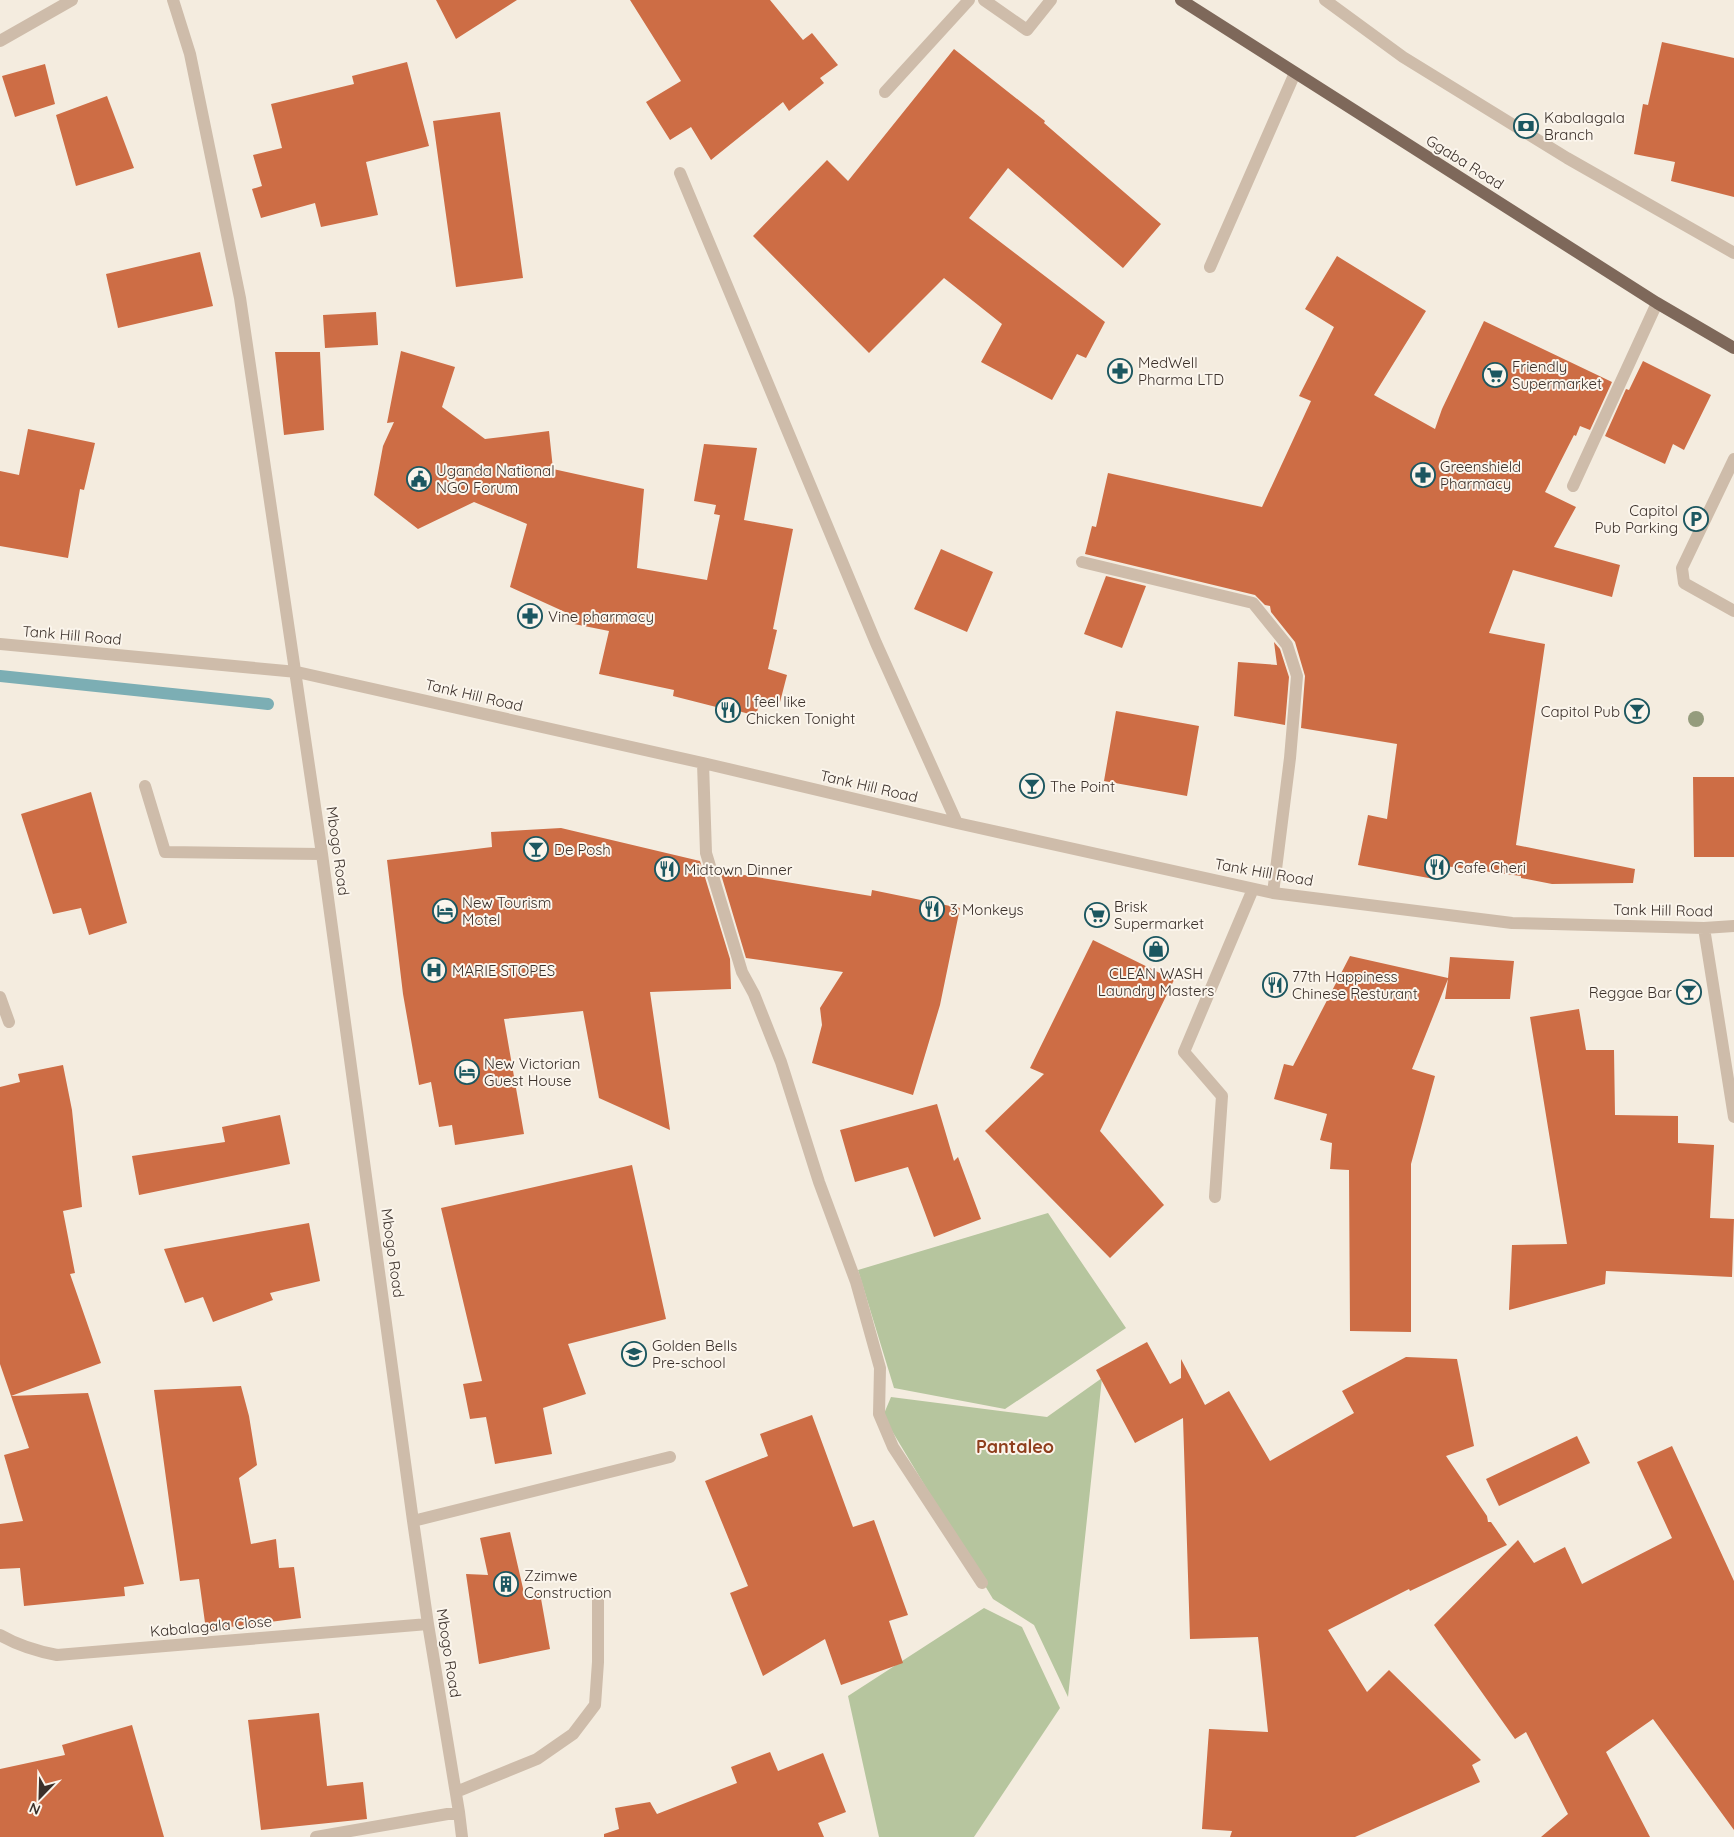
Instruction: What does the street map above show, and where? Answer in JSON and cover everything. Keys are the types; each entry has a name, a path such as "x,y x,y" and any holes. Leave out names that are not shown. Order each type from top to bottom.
{"main road":[{"name":"Ggaba Road","path":"1181,0 1657,303 1734,348"}],"street":[{"path":"0,42 72,0"},
{"name":"Mbogo Road","path":"173,0 190,54 240,298 297,672 413,1521 462,1837"},
{"path":"885,92 969,0"},
{"path":"984,0 1027,30 1052,0"},
{"path":"1325,0 1404,57 1567,158 1734,253"},
{"path":"1210,267 1295,73"},
{"path":"680,173 876,643 958,823"},
{"path":"1573,486 1657,303"},
{"path":"1734,459 1682,568 1684,583 1734,611"},
{"path":"1082,562 1253,603 1287,645 1297,676 1290,758 1273,893"},
{"name":"Tank Hill Road","path":"0,644 297,672 1273,893 1512,923 1704,928 1734,926"},
{"path":"703,763 706,853 742,972 754,994 781,1062 819,1182 856,1282 880,1368 879,1414 892,1447 982,1583"},
{"path":"145,786 165,852 322,854"},
{"path":"1215,1197 1222,1096 1184,1052 1253,889"},
{"path":"1704,928 1734,1117"},
{"path":"0,997 9,1022"},
{"path":"413,1521 670,1457"},
{"path":"456,1792 537,1759 573,1734 595,1705 598,1662 598,1595"},
{"name":"Kabalagala Close","path":"0,1635 16,1645 57,1655 428,1624"},
{"path":"316,1837 459,1812"}],"green space":[{"path":"1048,1213 1126,1328 1005,1409 894,1388 858,1270"},
{"path":"1102,1378 1068,1697 1034,1625 993,1599 883,1416 891,1397 1047,1417"},
{"path":"984,1608 1022,1627 1060,1708 974,1837 879,1837 848,1696"}],"building":[{"path":"436,0 517,0 456,39"},
{"path":"630,0 770,0 803,40 812,33 838,65 820,78 824,83 789,111 783,102 711,160 691,127 670,140 646,102 681,81"},
{"path":"1662,42 1734,58 1734,197 1671,181 1675,162 1634,154 1643,104 1648,105"},
{"path":"954,49 1045,121 1044,123 1161,224 1123,268 1008,168 969,218 1105,322 1086,358 1077,354 1052,400 981,362 1002,324 944,278 869,353 753,236 827,160 848,181"},
{"path":"407,62 429,146 366,162 378,215 321,227 315,203 261,218 252,189 262,186 253,155 282,148 271,104 354,84 352,76"},
{"path":"45,64 55,104 15,117 2,76"},
{"path":"107,96 134,168 76,186 56,115"},
{"path":"500,112 523,278 456,287 433,121"},
{"path":"200,252 213,306 118,328 106,274"},
{"path":"1337,256 1426,311 1374,395 1435,429 1442,409 1484,321 1612,382 1590,430 1580,426 1545,492 1576,507 1554,547 1620,565 1612,597 1513,570 1489,633 1545,644 1516,845 1635,869 1633,883 1552,884 1521,878 1521,876 1437,865 1434,879 1358,865 1368,815 1387,819 1397,744 1301,728 1305,676 1295,642 1271,612 1270,606 1265,605 1255,595 1085,554 1092,526 1096,527 1108,473 1262,507 1311,401 1299,396 1334,327 1305,309"},
{"path":"376,312 378,345 325,348 323,315"},
{"path":"401,351 455,367 442,407 485,439 549,431 553,469 644,489 637,568 707,580 720,515 714,514 716,505 694,501 704,444 757,448 744,520 793,529 773,629 777,630 768,669 787,675 779,706 760,701 756,716 673,696 674,690 599,674 609,631 574,624 576,617 510,587 527,524 474,502 418,529 374,495 383,446 394,422 387,423"},
{"path":"275,352 320,352 324,430 284,435"},
{"path":"1643,361 1711,395 1684,450 1673,444 1665,464 1605,436 1626,389 1629,390"},
{"path":"28,429 95,443 84,490 80,489 68,558 0,546 0,471 19,475"},
{"path":"941,549 993,572 967,632 914,609"},
{"path":"1106,576 1146,586 1122,648 1084,634"},
{"path":"1274,642 1280,649 1289,677 1285,725 1234,716 1238,662 1277,665"},
{"path":"1116,711 1199,726 1187,796 1104,781"},
{"path":"1693,777 1734,777 1734,857 1694,857"},
{"path":"91,792 127,923 89,935 81,908 53,914 21,814"},
{"path":"561,828 700,861 730,959 731,989 650,992 670,1130 599,1098 583,1011 504,1019 524,1134 455,1145 452,1125 439,1127 431,1082 419,1085 403,994 387,860 492,847 491,832"},
{"path":"720,871 871,896 872,890 960,908 940,1005 913,1095 812,1063 822,1025 820,1008 843,972 746,958"},
{"path":"1093,940 1174,980 1100,1131 1164,1205 1110,1258 985,1131 1044,1074 1030,1068"},
{"path":"1350,956 1448,978 1450,957 1514,961 1510,999 1445,999 1448,979 1412,1069 1435,1076 1411,1164 1411,1332 1350,1331 1349,1170 1330,1169 1332,1143 1320,1140 1327,1114 1274,1099 1284,1064 1293,1066"},
{"path":"1579,1009 1586,1050 1614,1050 1615,1115 1678,1116 1678,1143 1714,1145 1710,1218 1734,1219 1732,1277 1606,1271 1605,1284 1509,1310 1512,1245 1567,1244 1530,1017"},
{"path":"63,1065 72,1110 82,1207 63,1211 75,1273 70,1274 101,1363 11,1396 0,1364 0,1087 20,1082 18,1074"},
{"path":"937,1104 954,1161 958,1157 981,1219 934,1237 908,1167 855,1182 840,1130"},
{"path":"280,1115 290,1164 139,1195 132,1156 225,1142 222,1127"},
{"path":"632,1165 666,1319 568,1344 586,1394 543,1408 552,1454 495,1464 486,1417 470,1419 463,1384 482,1381 441,1208"},
{"path":"309,1223 320,1281 270,1293 273,1300 213,1322 203,1297 185,1303 164,1249"},
{"path":"1147,1342 1170,1384 1181,1378 1181,1359 1205,1405 1229,1391 1270,1461 1354,1413 1342,1391 1406,1357 1457,1359 1474,1446 1446,1456 1487,1516 1488,1522 1491,1522 1507,1545 1410,1591 1409,1589 1328,1630 1367,1692 1389,1670 1481,1760 1472,1765 1480,1782 1355,1837 1230,1837 1232,1831 1202,1829 1209,1729 1268,1732 1258,1637 1190,1639 1183,1418 1135,1443 1096,1370"},
{"path":"241,1386 249,1416 257,1465 239,1478 251,1544 276,1539 279,1568 294,1567 301,1618 206,1630 199,1579 180,1581 154,1390"},
{"path":"88,1393 144,1584 124,1587 125,1596 24,1606 20,1568 0,1569 0,1524 23,1521 4,1455 29,1448 11,1396"},
{"path":"812,1415 853,1527 874,1520 908,1615 889,1621 903,1663 841,1685 825,1639 763,1676 730,1593 748,1586 705,1481 768,1456 760,1434"},
{"path":"1577,1436 1590,1463 1499,1506 1486,1479"},
{"path":"1672,1446 1734,1581 1734,1830 1653,1719 1606,1752 1650,1837 1541,1837 1568,1814 1526,1732 1515,1739 1434,1625 1518,1540 1534,1563 1565,1547 1582,1584 1672,1538 1637,1462"},
{"path":"510,1532 525,1597 540,1593 550,1649 479,1664 466,1574 488,1575 480,1538"},
{"path":"319,1713 327,1786 363,1782 367,1819 261,1830 248,1720"},
{"path":"132,1725 164,1837 0,1837 0,1769 65,1755 62,1745"},
{"path":"770,1752 778,1771 823,1753 846,1812 818,1823 824,1837 604,1837 604,1834 619,1829 615,1808 650,1802 657,1814 737,1783 731,1767"}],"waterway":[{"path":"0,676 268,704"}],"place":[{"name":"Kabalagala Branch","path":"1526,126"},
{"name":"MedWell Pharma LTD","path":"1120,371"},
{"name":"Friendly Supermarket","path":"1495,375"},
{"name":"Greenshield Pharmacy","path":"1423,475"},
{"name":"Uganda National NGO Forum","path":"419,479"},
{"name":"Capitol Pub Parking","path":"1696,519"},
{"name":"Vine pharmacy","path":"530,616"},
{"name":"I feel like Chicken Tonight","path":"728,710"},
{"name":"Capitol Pub","path":"1637,711"},
{"name":"The Point","path":"1032,786"},
{"name":"De Posh","path":"536,849"},
{"name":"Cafe Cheri","path":"1437,867"},
{"name":"Midtown Dinner","path":"667,869"},
{"name":"3 Monkeys","path":"932,909"},
{"name":"New Tourism Motel","path":"445,911"},
{"name":"Brisk Supermarket","path":"1097,915"},
{"name":"CLEAN WASH Laundry Masters","path":"1156,949"},
{"name":"MARIE STOPES","path":"434,970"},
{"name":"77th Happiness Chinese Resturant","path":"1275,985"},
{"name":"Reggae Bar","path":"1689,992"},
{"name":"New Victorian Guest House","path":"467,1072"},
{"name":"Golden Bells Pre-school","path":"634,1354"},
{"name":"Zzimwe Construction","path":"506,1584"}],"district":[{"name":"Pantaleo","path":"1015,1446"}]}
